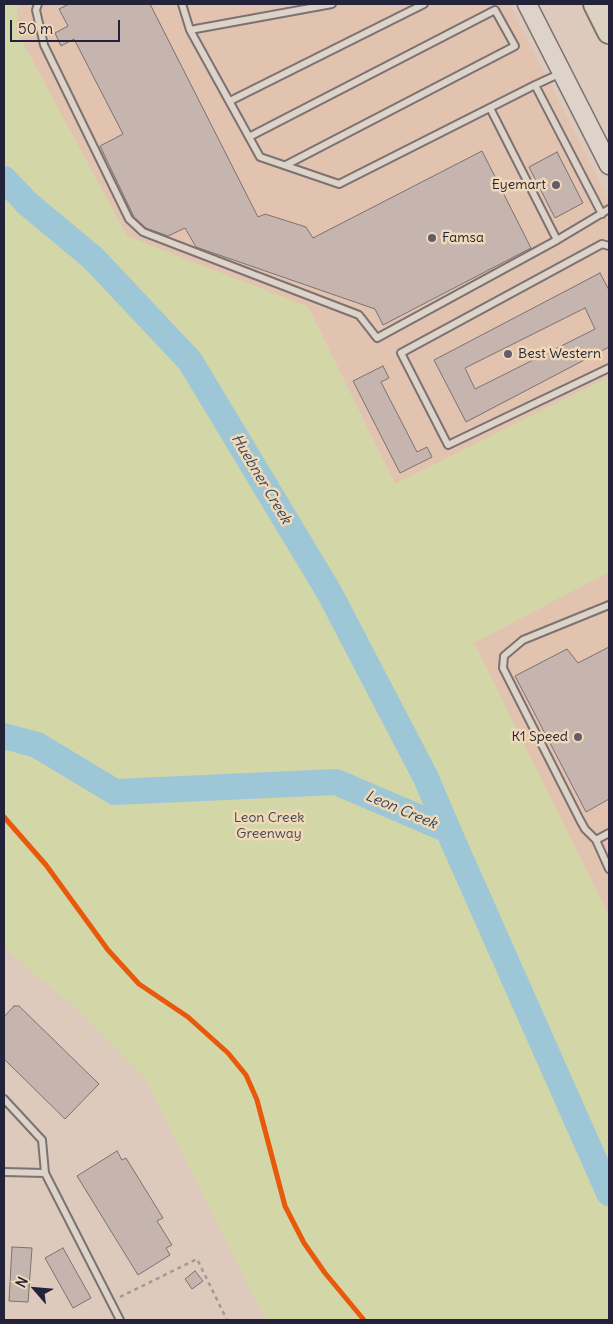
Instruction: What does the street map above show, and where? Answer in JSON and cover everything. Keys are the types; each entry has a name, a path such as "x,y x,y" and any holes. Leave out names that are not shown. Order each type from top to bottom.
{"highway":[{"path":"595,4 609,32"}],"main road":[{"path":"527,4 609,165"}],"lane":[{"path":"38,4 36,10 44,45 129,219 143,232 358,315 377,338 557,240 609,209"},
{"path":"182,4 190,30 260,157 339,184 562,73"},
{"path":"190,30 332,4"},
{"path":"230,101 424,4"},
{"path":"249,137 494,7 515,46 286,165"},
{"path":"535,85 602,214"},
{"path":"490,108 557,240"},
{"path":"609,246 602,244 401,352 448,445 609,368"},
{"path":"609,604 523,640 504,656 503,668 580,820 585,829 596,840 609,869"},
{"path":"596,840 609,833"},
{"path":"4,1099 42,1140 45,1173 120,1320"},
{"path":"4,1172 45,1173"}],"path":[{"path":"110,1301 197,1260 227,1320"}],"shaded area":[{"path":"4,4 509,4 609,200 609,916 308,307 127,236 65,124"}],"green space":[{"name":"Leon Creek Greenway","path":"4,4 18,4 16,30 127,236 308,307 395,484 609,377 609,572 474,643 609,916 609,1320 265,1320 146,1080 73,1006 4,948"}],"building":[{"path":"69,4 150,4 258,217 265,214 306,227 313,238 482,151 531,248 383,325 375,309 196,247 185,228 168,236 146,228 134,217 100,146 123,134 74,39 61,46 55,33 68,26 59,9"},
{"name":"Eyemart","path":"557,152 583,203 555,218 529,167"},
{"path":"600,273 609,290 609,347 466,422 434,360","holes":["585,308 595,329 475,389 465,368"]},
{"path":"383,366 389,378 381,382 417,452 427,447 432,457 400,473 353,381"},
{"name":"K1 Speed","path":"609,647 609,799 586,812 515,676 567,649 578,663"},
{"path":"14,1006 19,1006 99,1084 65,1119 4,1059 4,1017"},
{"path":"117,1151 122,1160 126,1158 163,1218 157,1221 172,1245 166,1248 170,1255 138,1275 77,1176"},
{"path":"12,1247 32,1248 28,1302 9,1301"},
{"path":"63,1248 91,1298 73,1308 45,1258"},
{"path":"195,1271 203,1281 192,1289 185,1279"}],"waterway":[{"name":"Huebner Creek","path":"4,179 28,204 93,258 190,361 329,592 426,778 448,830"},
{"name":"Leon Creek","path":"4,736 37,745 115,792 336,782 448,830 609,1193"}],"cycle path":[{"path":"4,817 46,865 108,950 139,984 188,1017 228,1053 246,1075 257,1100 285,1206 304,1243 325,1273 364,1320"}],"place":[{"name":"Eyemart","path":"556,185"},
{"name":"Famsa","path":"432,238"},
{"name":"Best Western","path":"508,354"},
{"name":"K1 Speed","path":"578,737"}]}
